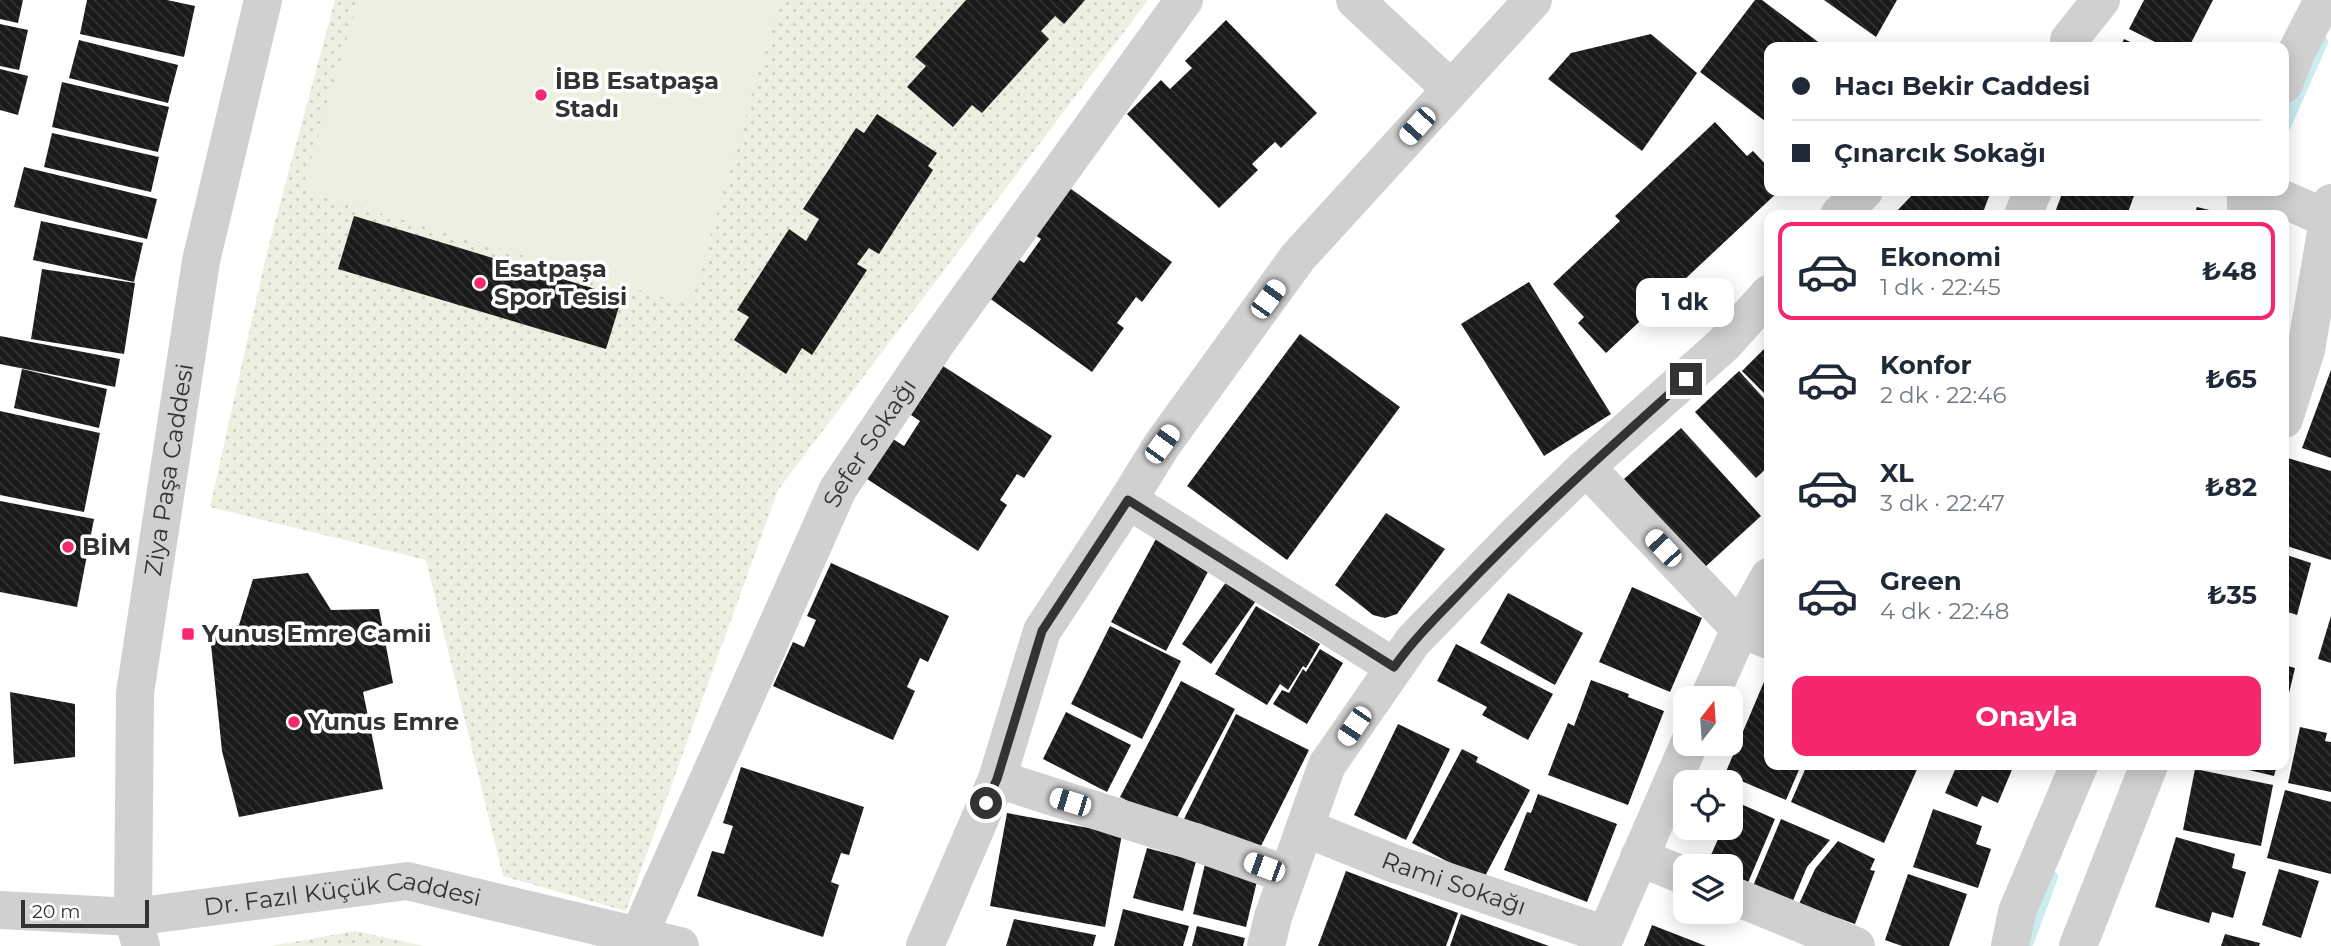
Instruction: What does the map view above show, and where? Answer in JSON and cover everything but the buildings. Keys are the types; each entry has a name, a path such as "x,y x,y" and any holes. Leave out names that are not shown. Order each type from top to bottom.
{"street":[{"name":"Ziya Paşa Caddesi","path":"137,932 135,693 201,261 263,0"},
{"name":"Sefer Sokağı","path":"639,935 838,489 937,342 1184,0"},
{"path":"1355,0 1451,89"},
{"path":"925,946 997,779 1042,631 1162,444 1298,257 1533,0"},
{"path":"2066,42 2101,0"},
{"path":"2289,71 2323,0"},
{"path":"1844,210 1859,196"},
{"path":"2279,196 2330,214 2306,350 2289,403"},
{"path":"1266,946 1273,917 1327,765 1413,641 1587,467 1724,344 1764,300"},
{"path":"1587,467 1754,635"},
{"path":"1128,500 1394,667"},
{"path":"1718,686 1754,635 1764,596"},
{"path":"1604,940 1684,756"},
{"path":"2010,946 2017,912 2077,770"},
{"path":"2078,946 2147,770"},
{"path":"997,779 1192,841 1288,875"},
{"name":"Rami Sokağı","path":"1305,828 1395,864 1604,940"},
{"path":"1639,857 1673,871"},
{"name":"Dr. Fazıl Küçük Caddesi","path":"0,910 137,932 407,881 680,946"},
{"path":"1743,900 1856,946"}],"green space":[{"path":"335,0 1148,0 778,490 626,911 503,876 426,560 210,507 267,252"},
{"name":"İBB Esatpaşa Stadı","path":"358,0 780,0 690,305 302,190"},
{"path":"355,931 424,946 271,946"}],"waterway":[{"path":"2289,117 2322,42"},
{"path":"2028,942 2052,877"}],"place":[{"name":"İBB Esatpaşa Stadı","path":"541,95"},
{"name":"Esatpaşa Spor Tesisi","path":"480,283"},
{"name":"BİM","path":"68,547"},
{"name":"Yunus Emre Camii","path":"188,634"},
{"name":"Yunus Emre","path":"294,722"}],"route":[{"path":"986,803 997,779 1042,631 1128,500 1394,667 1413,641 1517,534 1686,379"}]}
